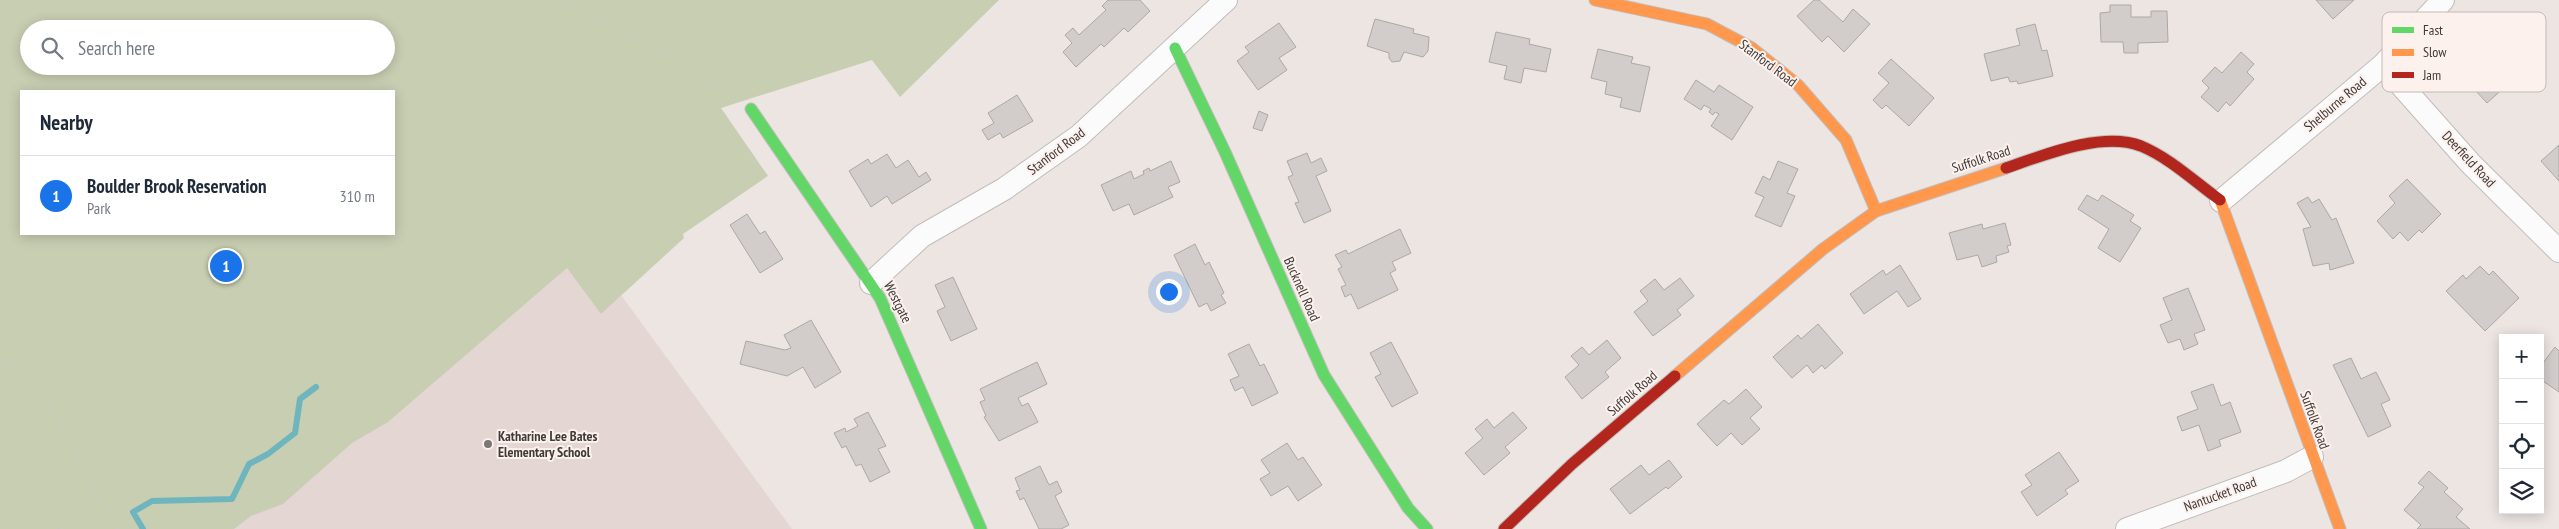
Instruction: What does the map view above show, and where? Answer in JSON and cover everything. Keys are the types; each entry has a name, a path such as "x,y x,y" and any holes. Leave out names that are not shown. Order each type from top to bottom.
{"street":[{"name":"Stanford Road","path":"871,283 922,236 1004,189 1079,136 1226,0"},
{"name":"Stanford Road","path":"1595,0 1637,5 1707,24 1752,48 1798,85 1846,140 1876,211"},
{"name":"Shelburne Road","path":"2432,12 2443,0"},
{"name":"Bucknell Road","path":"1175,48 1225,152 1324,375 1408,508 1427,529"},
{"name":"Shelburne Road","path":"2221,201 2382,66"},
{"name":"Deerfield Road","path":"2407,92 2471,164 2559,251"},
{"name":"Westgate","path":"751,109 871,283 896,330 981,529"},
{"name":"Suffolk Road","path":"1504,529 1572,464 1816,255 1876,211 2038,157 2107,140 2140,146 2172,164 2221,201 2312,457 2340,529"},
{"name":"Nantucket Road","path":"2127,529 2286,470 2312,457"}],"path":[{"path":"551,0 571,5 658,46 751,109"},
{"path":"0,361 18,366 39,384 117,529"},
{"path":"58,529 98,494"}],"shaded area":[{"name":"Katharine Lee Bates Elementary School","path":"526,211 601,313 621,295 792,529 164,529 326,359"}],"green space":[{"path":"0,0 999,0 900,97 872,60 721,108 768,176 683,234 684,238 601,314 567,268 388,422 352,443 283,504 251,516 234,529 0,529"}],"building":[{"path":"1108,0 1140,0 1150,11 1128,32 1124,28 1104,47 1101,44 1076,67 1063,52 1072,43 1065,35 1073,28 1079,35 1106,10 1102,6"},
{"path":"1814,0 1819,0 1843,22 1853,9 1870,24 1844,52 1828,36 1822,42 1797,16"},
{"path":"2316,0 2354,0 2333,19"},
{"path":"2110,5 2131,5 2131,17 2151,17 2151,11 2167,11 2168,42 2138,43 2138,53 2124,53 2123,42 2101,42 2100,13 2110,12"},
{"path":"1375,19 1414,29 1413,33 1429,37 1428,51 1423,57 1404,52 1400,61 1392,62 1389,58 1389,53 1367,46"},
{"path":"1279,23 1296,47 1279,58 1287,70 1258,90 1237,61 1249,52 1245,47"},
{"path":"2035,24 2042,51 2047,50 2053,76 2018,84 2017,81 2010,82 2008,77 1991,81 1984,54 2020,45 2016,29"},
{"path":"1496,32 1530,39 1529,44 1551,49 1546,72 1524,68 1521,83 1504,79 1507,66 1489,62"},
{"path":"1598,49 1633,57 1631,63 1650,67 1640,112 1620,107 1622,98 1605,94 1607,82 1591,78"},
{"path":"2241,52 2254,64 2247,72 2254,79 2230,106 2226,102 2218,112 2201,97 2209,88 2202,81 2215,67 2222,73"},
{"path":"1891,59 1934,98 1909,126 1886,105 1882,109 1873,100 1889,83 1878,73"},
{"path":"1696,80 1714,92 1719,85 1753,107 1732,140 1711,126 1719,114 1715,112 1713,115 1709,112 1711,109 1704,105 1701,110 1684,99"},
{"path":"2477,92 2499,92 2487,103"},
{"path":"1017,95 1033,121 1003,138 1000,133 988,140 982,130 994,123 988,113"},
{"path":"1259,111 1268,115 1262,131 1253,128"},
{"path":"2559,145 2559,181 2541,161"},
{"path":"1307,153 1311,163 1321,158 1327,171 1316,176 1331,211 1304,223 1295,203 1299,202 1288,177 1293,175 1287,161"},
{"path":"887,154 896,168 908,160 919,177 926,172 931,180 892,204 887,196 871,207 849,171 868,159 871,164"},
{"path":"1171,161 1180,182 1168,187 1173,197 1134,215 1129,204 1113,211 1101,185 1131,171 1134,179 1144,174 1143,171 1149,168 1150,171"},
{"path":"1778,161 1798,169 1787,193 1795,196 1781,227 1755,216 1764,197 1755,193 1763,176 1770,180"},
{"path":"2407,179 2441,214 2422,233 2419,230 2408,241 2400,232 2393,239 2377,221 2395,203 2389,196"},
{"path":"2087,195 2098,201 2102,195 2134,215 2130,221 2141,228 2120,262 2098,248 2109,229 2078,209"},
{"path":"2308,197 2312,203 2319,199 2332,220 2336,218 2354,263 2330,270 2329,263 2313,266 2303,229 2311,227 2297,203"},
{"path":"747,214 760,234 765,231 783,259 760,273 730,225"},
{"path":"2005,223 2011,245 2007,246 2009,252 1996,256 1997,262 1982,267 1978,255 1957,260 1949,233 1982,224 1983,229"},
{"path":"1400,229 1411,253 1392,262 1396,270 1390,273 1398,290 1358,309 1351,294 1345,297 1341,287 1346,285 1338,269 1342,267 1335,255 1346,250 1348,254"},
{"path":"1195,244 1205,265 1209,262 1224,293 1221,295 1226,303 1211,311 1207,303 1199,307 1174,255"},
{"path":"1900,265 1921,299 1908,307 1897,291 1864,314 1850,294 1883,270 1886,275"},
{"path":"2480,266 2489,275 2493,271 2519,298 2485,331 2446,291 2463,275 2466,279"},
{"path":"953,277 977,329 951,341 937,311 945,307 935,285"},
{"path":"1680,278 1694,296 1677,310 1681,315 1653,336 1634,312 1648,301 1640,291 1655,279 1664,290"},
{"path":"2188,288 2205,330 2194,334 2198,344 2184,350 2180,339 2168,343 2160,325 2172,320 2163,298"},
{"path":"811,320 841,372 815,388 803,367 787,376 740,364 746,341 785,350 791,348 784,335"},
{"path":"1818,324 1843,353 1825,369 1822,365 1813,373 1807,365 1792,378 1773,357 1798,335 1801,339"},
{"path":"1607,340 1621,358 1605,372 1609,377 1582,399 1565,377 1579,365 1571,356 1582,347 1589,355"},
{"path":"1391,342 1418,393 1392,407 1375,377 1381,374 1370,353"},
{"path":"1249,344 1260,366 1264,364 1278,393 1252,406 1243,387 1235,391 1230,380 1239,376 1228,354"},
{"path":"2555,347 2559,351 2559,392 2544,382 2544,362"},
{"path":"2351,358 2361,379 2376,372 2390,400 2381,404 2391,426 2368,437 2333,365"},
{"path":"1037,362 1047,384 1018,398 1022,406 1028,403 1038,422 999,441 984,417 986,416 980,402 985,400 980,389"},
{"path":"2213,384 2221,406 2230,402 2241,432 2219,440 2221,446 2208,451 2199,425 2182,431 2177,417 2198,409 2191,392"},
{"path":"1746,389 1762,407 1750,418 1760,429 1742,445 1731,433 1717,446 1697,424 1724,400 1729,404"},
{"path":"868,412 886,446 878,449 890,472 870,482 861,464 856,466 846,446 842,448 834,433 845,428 846,432 858,426 854,419"},
{"path":"1513,412 1527,428 1505,447 1510,453 1484,475 1465,453 1483,438 1475,429 1487,419 1494,428"},
{"path":"1287,443 1298,460 1303,457 1322,485 1298,501 1288,486 1271,496 1260,479 1270,473 1261,460"},
{"path":"2059,452 2079,481 2065,490 2068,494 2037,516 2021,492 2032,485 2025,475"},
{"path":"1669,460 1682,477 1668,489 1666,487 1630,514 1610,489 1641,465 1649,475"},
{"path":"1040,466 1049,485 1057,481 1062,492 1055,496 1069,525 1061,529 1039,529 1024,498 1020,500 1016,491 1020,490 1015,478"},
{"path":"2429,471 2448,488 2444,492 2463,509 2456,517 2470,529 2417,529 2421,525 2404,510 2424,487 2418,483"}],"waterway":[{"path":"143,529 133,512 152,501 232,499 249,464 268,454 295,433 300,399 316,387"}],"traffic: fast":[{"path":"1175,48 1225,152 1324,375 1408,508 1427,529"},
{"path":"751,109 880,298 981,529"}],"traffic: slow":[{"path":"1595,0 1707,24 1752,48 1798,85 1846,140 1876,211"},
{"path":"1675,376 1823,249 1876,211 2006,168"},
{"path":"2220,200 2340,529"}],"traffic: jam":[{"path":"2006,168 2073,146 2109,141 2126,142 2141,146 2162,157 2220,200"},
{"path":"1504,529 1572,464 1675,376"}],"place":[{"name":"Boulder Brook Reservation","path":"226,266"},
{"name":"Katharine Lee Bates Elementary School","path":"488,444"}]}
